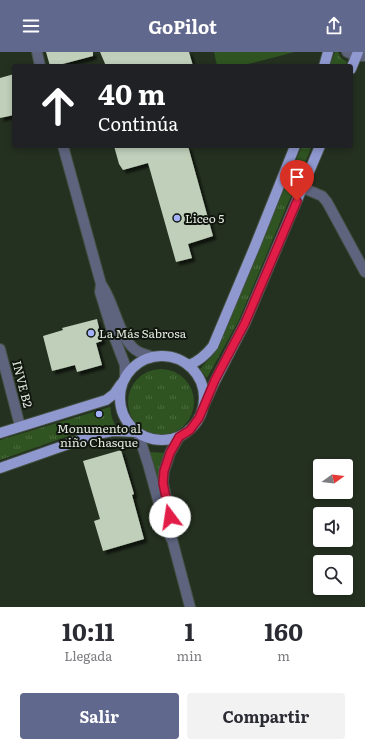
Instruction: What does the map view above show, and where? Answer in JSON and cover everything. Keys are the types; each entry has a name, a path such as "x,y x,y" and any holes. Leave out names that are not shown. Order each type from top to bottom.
{"main road":[{"path":"325,64 328,52"},
{"path":"353,64 357,54"},
{"path":"189,365 206,355 213,346 294,148"},
{"path":"123,380 119,396 123,417 137,433 154,440 165,440 179,437 190,430 199,418 215,380 245,323 319,148"},
{"path":"0,433 106,400 114,394 123,380 137,364 152,356 177,358 189,365 198,376 204,390 204,405"},
{"path":"0,468 97,434 113,431 137,433"}],"street":[{"path":"36,52 39,64"},
{"path":"64,148 101,284 107,292 120,326 130,344 138,352 152,356"},
{"path":"303,188 322,196 327,202 365,272"},
{"path":"101,284 100,292 112,331 125,365 123,380"},
{"name":"INVE B2","path":"0,349 20,426"},
{"path":"137,433 148,464 166,529 172,539 190,607"},
{"path":"172,539 173,528 163,483 164,471 170,453 179,437"}],"green space":[{"path":"214,52 295,52 248,64 217,64"},
{"path":"335,52 338,52 341,58 347,62 346,64 331,64"},
{"path":"301,148 311,148 239,320 207,378 200,369 214,354 219,346"},
{"path":"161,369 174,372 184,379 191,389 194,402 191,415 184,425 174,432 161,435 148,432 138,425 131,415 128,402 131,389 138,379 148,372"},
{"path":"110,407 115,425 91,428 0,460 0,440"},
{"path":"149,452 167,453 157,481"}],"building":[{"path":"46,52 93,52 93,56 63,64 49,64"},
{"path":"100,52 189,52 192,64 105,64"},
{"path":"12,75 12,115 0,118 0,78"},
{"path":"115,148 189,148 213,236 188,244 192,258 176,262 148,163 123,170 119,164"},
{"path":"97,319 102,341 96,343 102,365 77,372 75,365 52,371 43,336 63,330 62,328"},
{"path":"121,450 134,494 132,495 144,539 103,551 94,521 100,519 83,461"}],"place":[{"name":"Liceo 5","path":"177,218"},
{"name":"La Más Sabrosa","path":"91,333"},
{"name":"Monumento al niño Chasque","path":"99,414"}],"route":[{"path":"170,517 163,483 164,471 170,453 179,437 190,430 199,418 215,380 245,323 297,201"}]}
